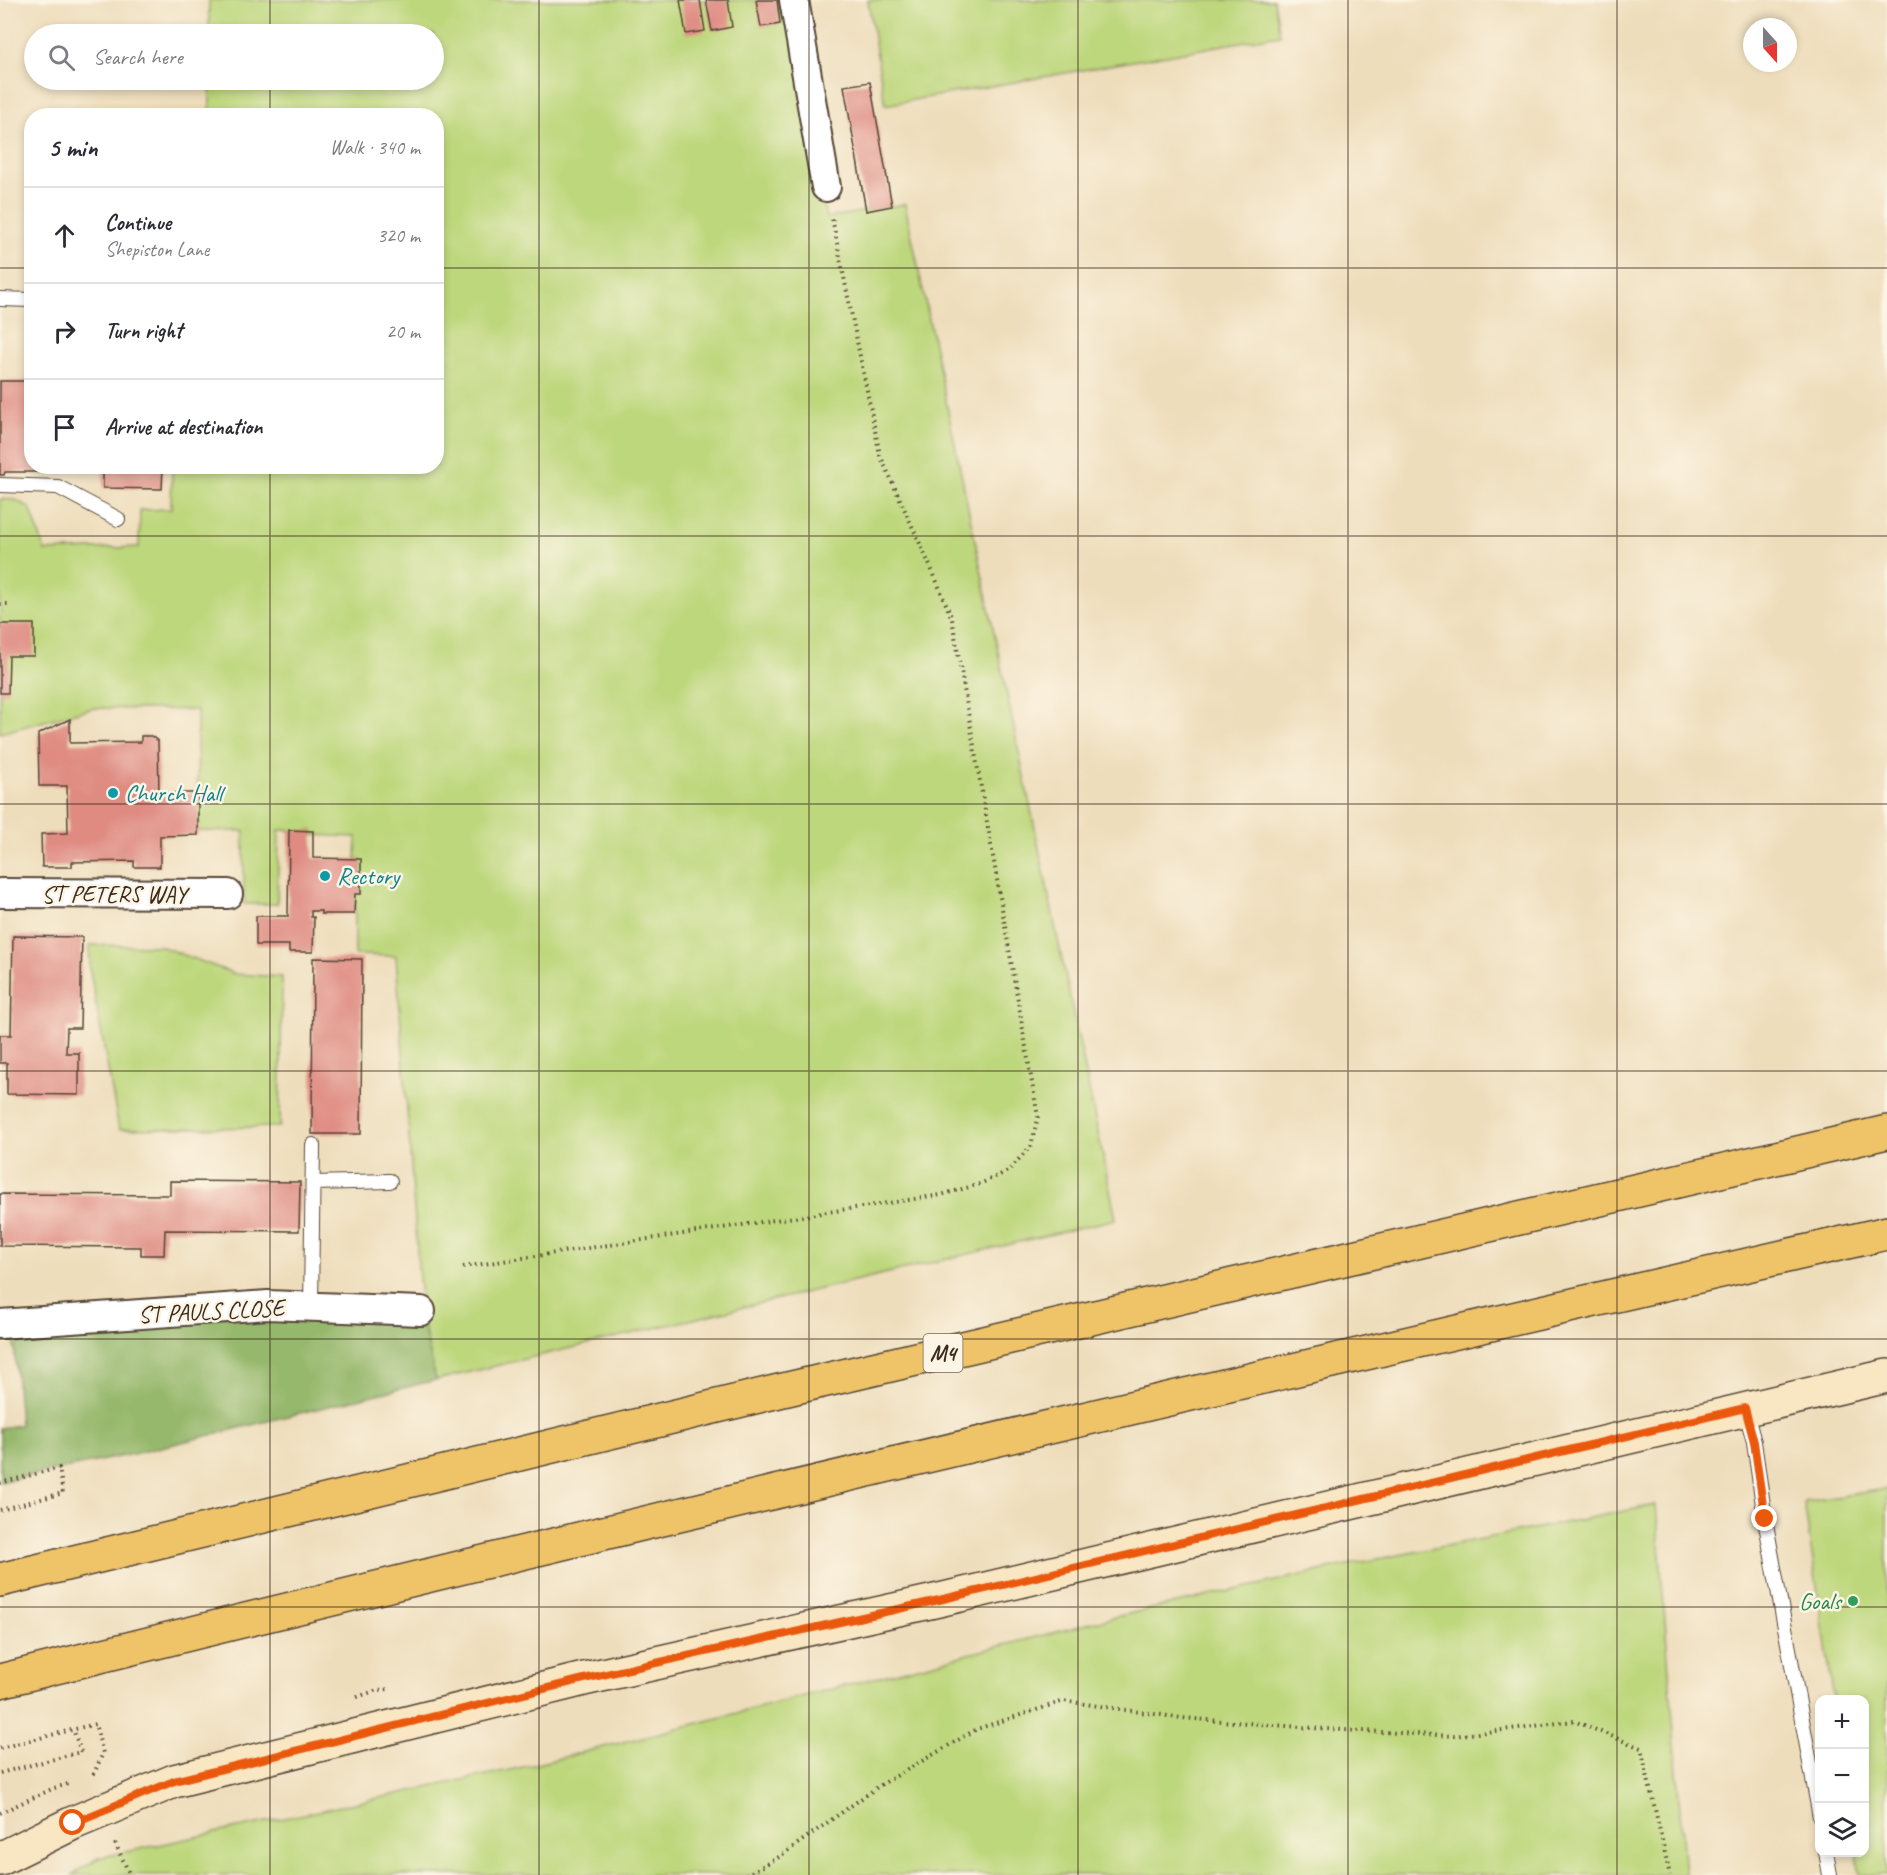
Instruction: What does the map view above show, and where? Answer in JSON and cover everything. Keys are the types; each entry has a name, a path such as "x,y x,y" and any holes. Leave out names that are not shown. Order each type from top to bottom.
{"highway":[{"name":"M4","path":"0,1580 778,1391 1887,1132"},
{"path":"0,1681 1101,1414 1887,1233"}],"street":[{"path":"794,0 826,188"},
{"name":"ST PETERS WAY","path":"0,893 228,894"},
{"name":"ST PAULS CLOSE","path":"0,1324 268,1305 421,1311"},
{"path":"0,1859 73,1823 174,1781 584,1679 939,1600 1887,1376"}],"lane":[{"path":"0,299 24,300"},
{"path":"0,485 58,487 118,519"},
{"path":"311,1307 314,1145"},
{"path":"313,1183 390,1181"},
{"path":"1745,1408 1754,1442 1765,1519 1817,1803"},
{"path":"1827,1857 1830,1875"}],"path":[{"path":"463,1267 941,1195 981,1184 1008,1171 1031,1146 1038,1117 952,619 880,455 826,188"},
{"path":"0,604 11,604"},
{"path":"0,1483 59,1468 63,1493 0,1510"},
{"path":"746,1875 779,1857 879,1786 977,1729 1064,1701 1182,1718 1454,1736 1574,1721 1641,1748 1670,1875"},
{"path":"0,1748 95,1724 103,1753 92,1777"},
{"path":"0,1773 81,1752 73,1729"},
{"path":"0,1813 54,1788 73,1783"},
{"path":"113,1838 130,1875"}],"green space":[{"path":"209,0 786,0 826,218 905,204 1116,1219 436,1380 422,1319 396,956 355,955 355,894 361,893 361,859 356,859 357,837 313,835 313,831 279,830 277,904 244,904 244,831 198,831 197,710 93,708 0,733 0,499 16,500 30,508 45,551 139,547 140,510 171,509 172,474 444,474 444,108 210,108 210,90 444,90 444,24 209,24"},
{"path":"868,0 1274,0 1280,35 885,105"},
{"path":"90,945 160,946 235,974 282,977 280,1127 119,1129 90,971"},
{"path":"267,1313 422,1319 436,1380 137,1453 0,1482 0,1428 20,1425 13,1329"},
{"name":"Goals","path":"1887,1489 1887,1875 1860,1875 1858,1857 1869,1857 1869,1695 1833,1695 1804,1502"},
{"path":"1656,1505 1685,1875 72,1875 98,1858 533,1765 1115,1617 1342,1566"}],"building":[{"path":"680,0 700,0 705,31 686,34"},
{"path":"706,0 728,0 732,27 712,31"},
{"path":"756,0 777,0 780,24 761,27"},
{"path":"870,82 892,206 866,211 844,86"},
{"path":"0,381 24,381 24,472 5,472 4,475 0,475"},
{"path":"103,474 163,474 162,489 103,488"},
{"path":"0,624 34,624 34,656 9,656 8,693 0,693"},
{"name":"Church Hall","path":"70,719 70,743 141,742 141,736 151,736 158,741 159,793 198,793 198,835 160,836 160,867 134,867 134,861 72,862 72,867 42,867 41,834 68,833 67,786 39,786 38,734"},
{"name":"Rectory","path":"289,830 313,831 313,858 361,859 361,894 355,894 354,914 321,914 321,911 311,911 311,917 314,917 313,952 289,952 289,945 256,945 256,916 288,916"},
{"path":"13,936 82,937 80,1028 67,1028 66,1053 79,1053 79,1095 7,1094 7,1063 0,1063 0,1035 11,1035"},
{"path":"313,958 362,959 361,1134 312,1134"},
{"path":"170,1181 300,1182 299,1231 165,1230 164,1255 141,1255 141,1247 0,1246 0,1194 170,1195"}],"place":[{"name":"Church Hall","path":"113,793"},
{"name":"Rectory","path":"325,876"},
{"name":"Goals","path":"1853,1601"}],"route":[{"path":"73,1823 174,1781 584,1679 939,1600 1745,1408 1754,1442 1765,1519"}]}
